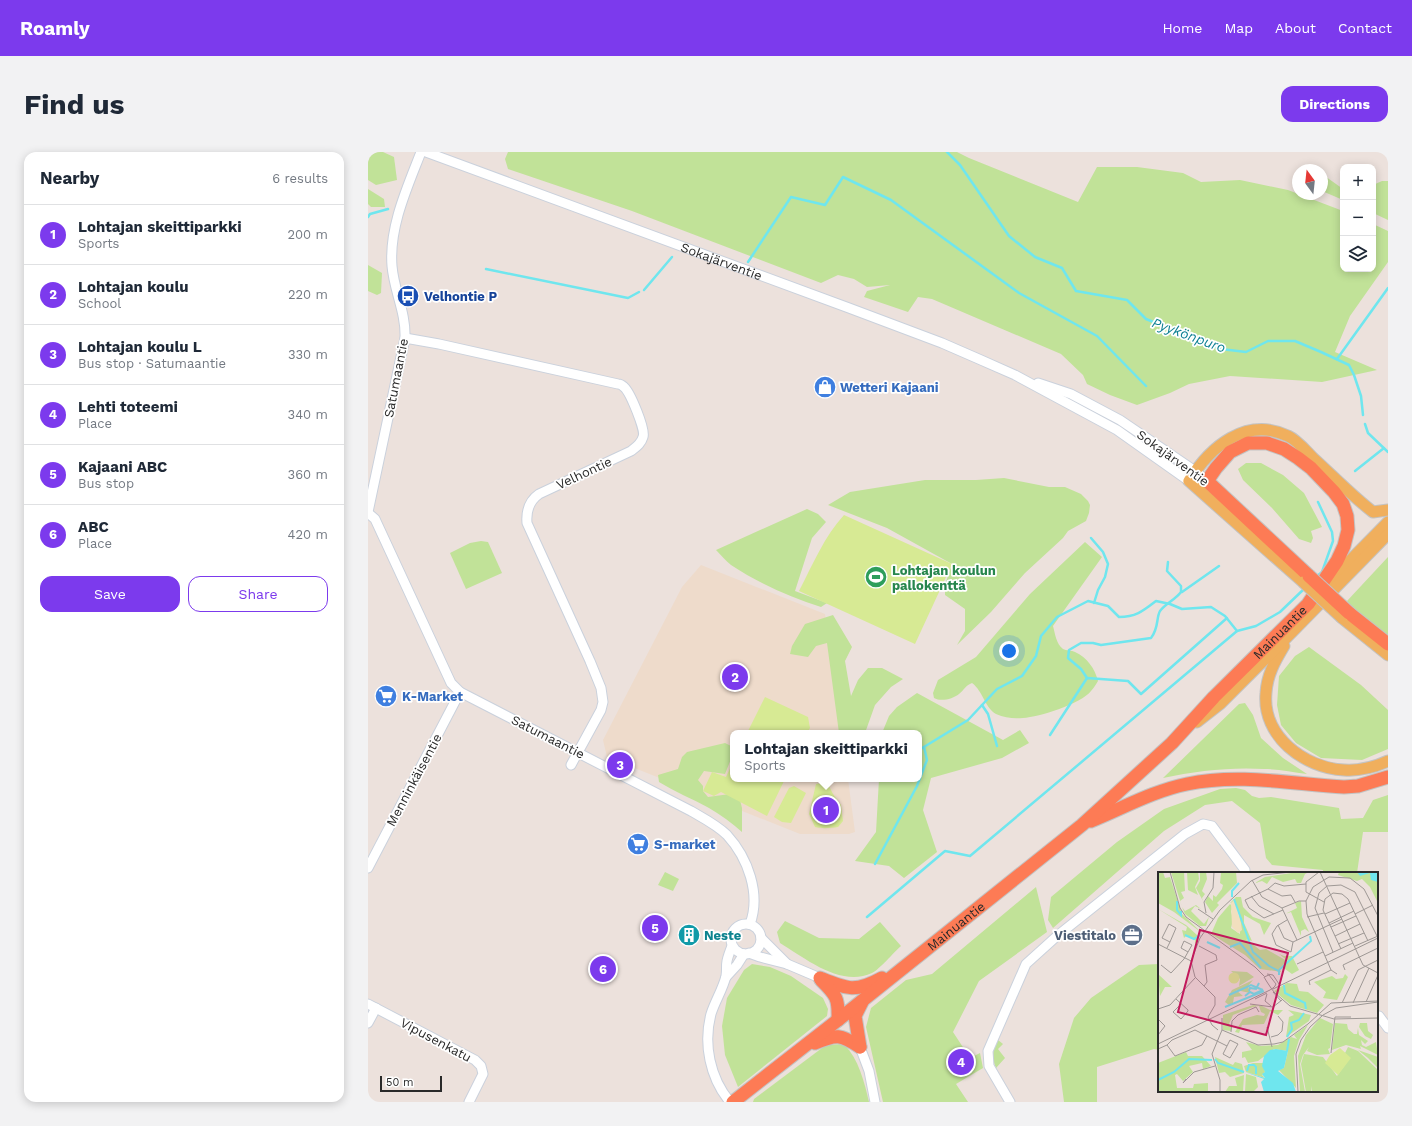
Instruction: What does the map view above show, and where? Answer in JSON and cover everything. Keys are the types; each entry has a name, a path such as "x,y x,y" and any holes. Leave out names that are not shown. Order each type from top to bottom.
{"highway":[{"path":"1202,485 1230,452 1248,443 1267,443 1284,449 1298,458 1311,468 1334,492 1343,504 1347,516 1348,530 1344,546 1337,561 1308,604"},
{"name":"Sokajärventie","path":"1202,485 1345,616 1388,644"},
{"name":"Mainuantie","path":"733,1102 1082,825 1172,742 1214,697 1308,604"},
{"path":"1082,825 1143,798 1188,784 1234,779 1257,779 1344,787 1358,786 1388,777"},
{"path":"820,978 844,988 856,989 870,985 909,963"},
{"path":"820,978 831,990 839,1004 838,1020"},
{"path":"860,1047 856,1016 863,1000"},
{"path":"800,1049 832,1036 847,1038 860,1047"}],"main road":[{"path":"1189,481 1195,471 1211,452 1224,441 1242,433 1266,430 1288,436 1373,512 1388,510"},
{"name":"Sokajärventie","path":"1189,481 1202,485"},
{"name":"Mainuantie","path":"1308,604 1388,522"},
{"name":"Mainuantie","path":"1172,742 1220,704 1388,534"},
{"path":"1345,616 1388,655"},
{"path":"1292,632 1276,660 1267,683 1266,695 1268,716 1277,734 1284,743 1304,759 1322,767 1345,771 1357,770 1369,768 1388,761"}],"street":[{"name":"Satumaantie","path":"420,152 402,202 392,242 392,267 395,288 405,325 405,338 368,513 375,520 451,683 460,692 704,818 726,834 742,857 749,871 755,902 754,914 750,924"},
{"name":"Sokajärventie","path":"426,152 942,343 1015,375 1117,430 1189,481"},
{"name":"Velhontie","path":"405,338 624,386 640,420 644,436 639,445 631,451 539,494 532,499 526,515 527,523 590,661 603,696 601,710 571,765"},
{"name":"Sokajärventie","path":"1015,375 1071,394 1120,420 1195,471 1202,485"},
{"name":"Menninkäisentie","path":"368,868 460,692"},
{"path":"1010,1102 989,1066 988,1051 1026,964 1057,936 1185,834 1203,824 1212,826 1245,870"},
{"path":"730,1102 714,1076 708,1044 712,1014 726,976 727,960 732,946 731,937 735,928 742,924 750,924 758,930 761,938 787,964"},
{"path":"726,976 747,953 757,949 761,938"},
{"path":"732,946 736,950 760,958 787,964 820,978"},
{"name":"Vipusenkatu","path":"368,1023 372,1006 475,1060 481,1066 483,1074 469,1102"},
{"path":"1379,1016 1388,1028"},
{"path":"860,1047 869,1071 875,1102"}],"shaded area":[{"path":"701,565 825,614 842,730 730,730 730,782 848,782 855,832 849,834 800,834 607,757 603,740 682,587"}],"green space":[{"path":"368,152 383,152 394,157 397,180 376,185 368,180"},
{"path":"508,152 957,152 1078,202 1097,167 1137,167 1183,173 1201,182 1240,180 1288,190 1292,192 1292,200 1314,200 1340,210 1340,272 1376,272 1376,225 1388,231 1388,262 1350,316 1335,352 1377,370 1322,382 1230,376 1189,384 1170,393 1137,405 1110,395 1087,384 1083,375 1061,354 932,299 918,297 908,312 864,297 867,291 890,285 867,287 854,279 838,275 821,283 632,211 508,169 505,159"},
{"path":"1328,178 1340,187 1340,199 1328,194"},
{"path":"1382,181 1388,181 1388,220 1376,214 1376,184"},
{"path":"368,189 384,199 385,207 371,207 368,204"},
{"path":"368,265 382,273 381,293 377,295 368,291"},
{"path":"1246,463 1261,463 1283,475 1304,493 1322,527 1311,531 1313,538 1311,543 1299,539 1272,508 1243,480 1238,469"},
{"path":"1004,478 1049,487 1065,487 1081,494 1088,501 1090,505 1089,513 1086,521 1068,531 1063,538 1025,573 991,612 957,645 965,631 965,609 945,595 945,585 952,564 887,528 828,505 850,492 925,480 976,480"},
{"path":"807,509 818,514 826,522 812,538 795,591 827,603 821,607 763,584 731,565 716,550"},
{"name":"Lohtajan koulun pallokenttä","path":"844,515 952,564 915,644 799,591 830,532"},
{"path":"481,541 488,542 502,573 466,589 450,553 470,543"},
{"path":"1085,542 1102,557 1053,626 1056,638 1061,647 1064,650 1074,651 1079,654 1087,660 1093,668 1098,681 1091,691 1078,701 1059,709 1039,715 1020,718 1010,718 996,714 989,708 979,690 972,683 954,697 943,700 934,698 933,693 938,680 976,657 1030,594"},
{"path":"1388,557 1388,638 1363,619 1347,601"},
{"path":"833,615 852,647 845,661 851,696 858,680 868,668 882,668 903,679 891,687 875,705 866,730 839,730 827,643 816,646 808,657 790,654 792,646 805,624"},
{"path":"1309,647 1361,685 1388,710 1388,749 1362,760 1321,758 1296,743 1281,725 1277,705 1279,676 1295,656"},
{"path":"917,693 1003,740 1020,730 1029,743 1002,758 931,778 923,810 937,852 904,878 889,866 855,861 876,832 879,782 922,782 922,730 883,730 889,716 897,707"},
{"path":"765,697 808,717 810,728 809,730 748,730"},
{"path":"1245,703 1253,715 1261,738 1283,758 1307,774 1275,770 1226,769 1188,773 1163,778 1239,704"},
{"path":"725,743 730,746 730,762 725,774 704,771 698,780 703,786 703,791 708,797 730,794 740,800 742,808 742,832 713,811 659,782 658,775 678,769 682,757 687,752"},
{"path":"730,768 730,782 784,782 767,816 721,792 714,796 703,791 712,772 726,777"},
{"path":"827,782 841,805 843,821 838,827 815,827 809,814 816,784"},
{"path":"794,786 806,793 791,823 782,822 774,817 789,788"},
{"path":"1236,788 1245,790 1252,796 1259,798 1271,797 1339,808 1341,819 1363,818 1373,800 1388,795 1388,832 1363,832 1357,872 1323,872 1323,870 1272,865 1266,858 1260,823 1232,801 1205,805 1164,831 1053,928 1048,920 1051,897 1117,842 1164,809 1220,789"},
{"path":"665,872 679,879 673,891 658,885"},
{"path":"1036,887 1047,932 979,981 953,1032 970,1058 980,1053 983,1068 956,1084 968,1102 883,1102 866,1027 871,1008 906,980 932,974"},
{"path":"785,921 819,938 859,939 880,922 901,946 872,973 860,977 848,977 836,974 812,963 780,943 777,932"},
{"path":"752,964 770,967 791,976 823,998 828,1009 827,1016 738,1087 725,1055 722,1026 727,998 744,970"},
{"path":"1158,964 1158,1050 1154,1049 1097,1067 1097,1102 1064,1102 1059,1064 1074,1018 1091,998 1139,965"},
{"path":"998,1040 1003,1044 998,1049 1005,1058 996,1068 993,1053"},
{"path":"844,1044 854,1057 863,1079 869,1102 753,1102 754,1099 826,1045"}],"waterway":[{"name":"Pyykönpuro","path":"947,152 960,165 1009,236 1035,257 1062,268 1076,291 1127,300 1146,319 1221,349 1246,352 1268,341 1295,341 1321,352 1349,365 1361,396 1363,415"},
{"path":"748,262 791,197 825,205 843,177 891,200 1019,293 1097,336 1146,386"},
{"path":"368,217 370,214 388,209"},
{"path":"644,290 672,257"},
{"path":"486,269 628,298 639,292"},
{"path":"1337,359 1388,288"},
{"name":"Pyykönpuro","path":"1365,424 1368,433 1388,452"},
{"path":"1355,471 1384,448"},
{"path":"1316,577 1322,572 1333,541 1332,532 1318,502"},
{"path":"1091,538 1103,552 1108,564 1105,577 1098,590 1094,603"},
{"path":"1087,678 1081,669 1068,658 1069,650 1081,643 1101,645 1151,638 1154,634 1160,611 1181,592 1181,586 1167,571 1168,562"},
{"path":"1182,592 1219,566"},
{"path":"867,917 945,851 970,856 1237,631 1256,626 1280,612 1305,588"},
{"path":"922,748 968,720 997,689 1022,676 1036,656 1041,636 1057,617 1088,601 1108,606 1119,617 1139,613 1156,601 1170,604 1182,609 1211,607 1225,616 1237,631"},
{"path":"1050,735 1087,678 1128,681 1141,694 1227,618"},
{"path":"982,705 988,714 997,746"},
{"path":"922,773 927,760 924,747"},
{"path":"875,864 919,782"}],"place":[{"name":"Velhontie P","path":"408,296"},
{"name":"Wetteri Kajaani","path":"825,387"},
{"name":"Lohtajan koulun pallokenttä","path":"876,577"},
{"name":"Lohtajan koulu","path":"735,677"},
{"name":"K-Market","path":"386,696"},
{"name":"Lohtajan koulu L","path":"620,765"},
{"name":"Lohtajan skeittiparkki","path":"826,810"},
{"name":"S-market","path":"638,844"},
{"name":"Kajaani ABC","path":"655,928"},
{"name":"Neste","path":"689,935"},
{"name":"Viestitalo","path":"1132,935"},
{"name":"ABC","path":"603,969"},
{"name":"Lehti toteemi","path":"961,1062"}]}
